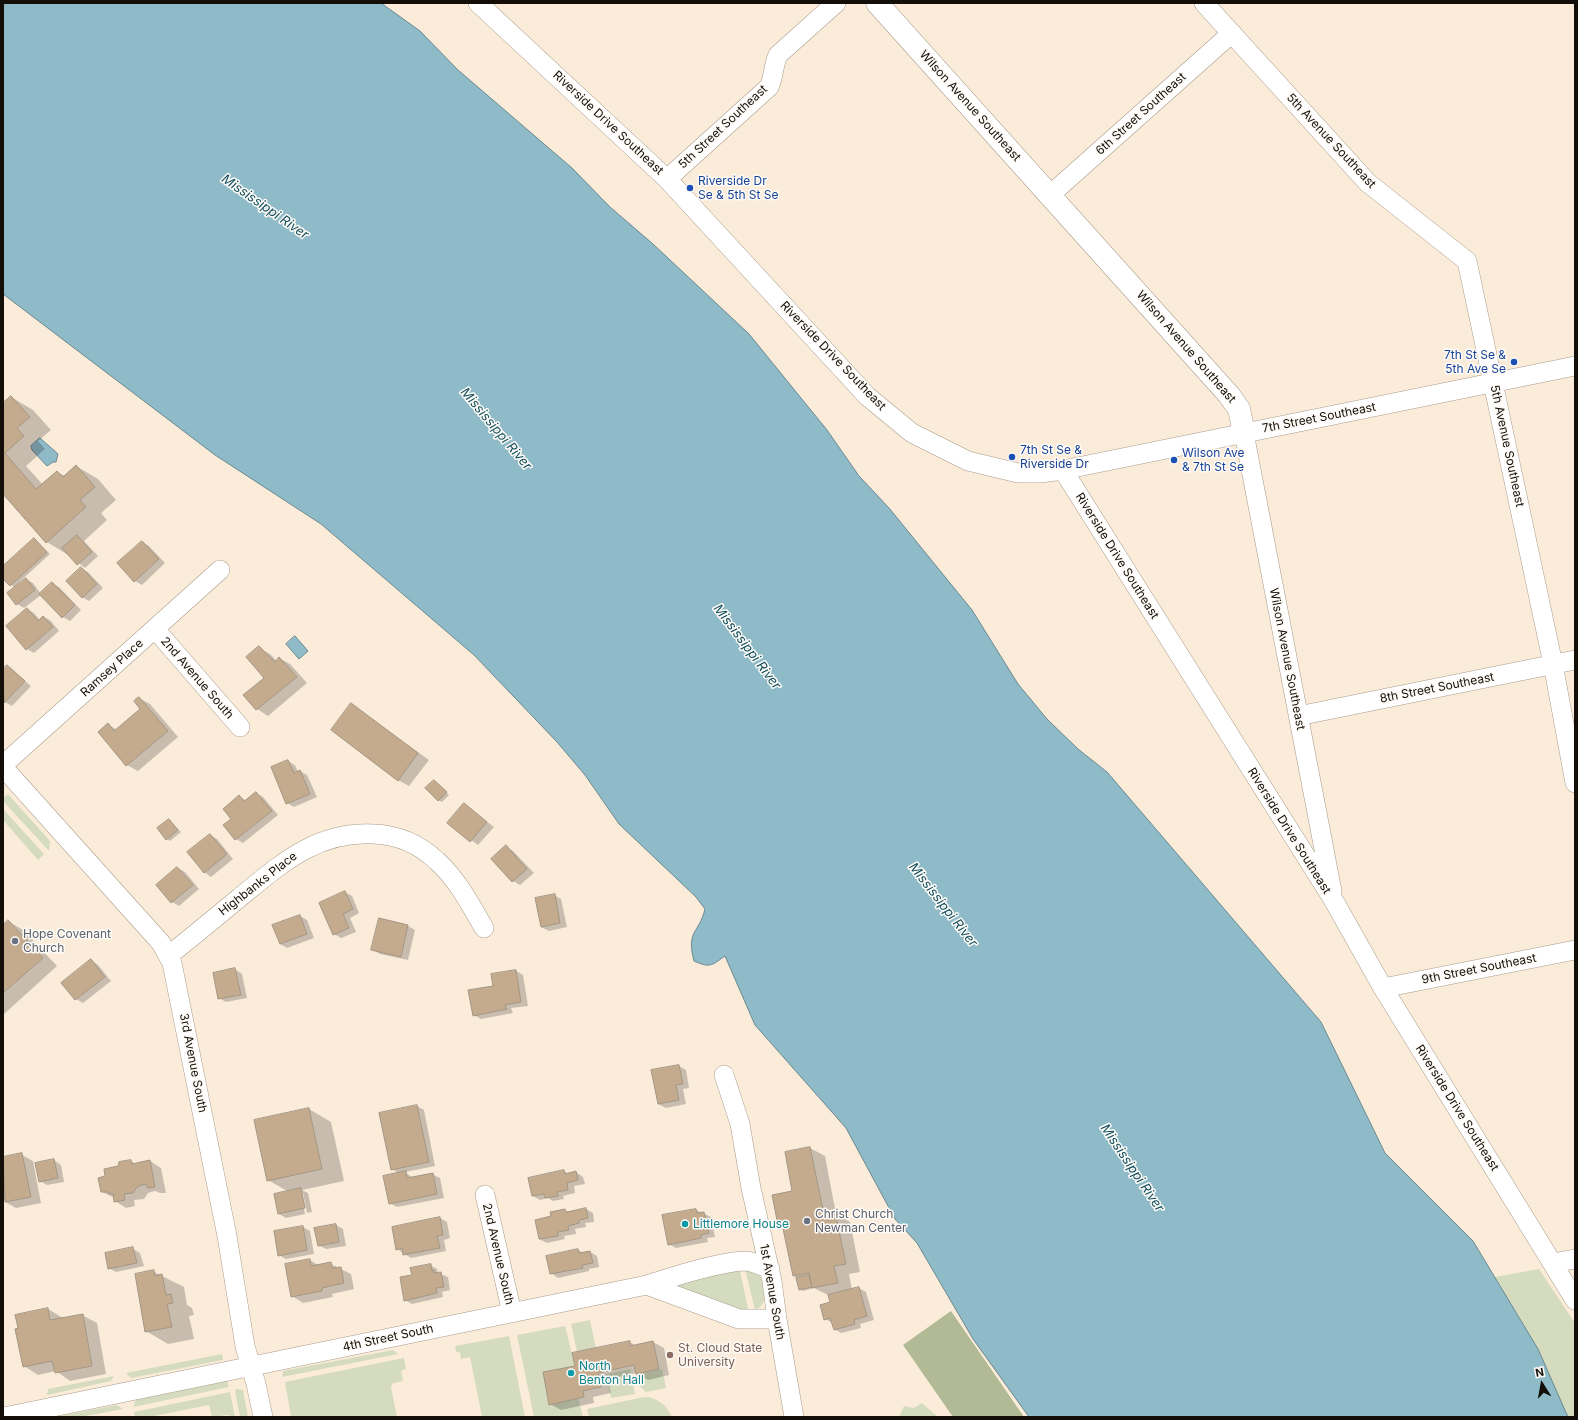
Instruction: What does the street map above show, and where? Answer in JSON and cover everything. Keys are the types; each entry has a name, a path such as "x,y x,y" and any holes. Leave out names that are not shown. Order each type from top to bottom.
{"street":[{"name":"Riverside Drive Southeast","path":"478,3 667,179 867,396 912,433 968,461 995,468 1018,473 1040,473 1063,470 1334,901 1383,988 1575,1300"},
{"name":"5th Street Southeast","path":"667,179 769,87 772,80 773,67 778,55 836,3"},
{"name":"Wilson Avenue Southeast","path":"877,3 1229,394 1239,409 1334,901"},
{"name":"5th Avenue Southeast","path":"1204,3 1368,183 1467,261 1553,664 1575,783"},
{"name":"6th Street Southeast","path":"1050,195 1232,33"},
{"name":"7th Street Southeast","path":"1063,470 1244,432 1575,366"},
{"name":"Ramsey Place","path":"3,766 220,570"},
{"name":"2nd Avenue South","path":"155,629 240,727"},
{"name":"8th Street Southeast","path":"1298,716 1575,660"},
{"name":"3rd Avenue South","path":"3,766 158,940 168,956 175,976 224,1221 245,1346 263,1417"},
{"name":"Highbanks Place","path":"168,956 280,865 317,843 348,834 386,834 401,837 427,852 446,869 458,884 484,928"},
{"name":"9th Street Southeast","path":"1383,988 1575,950"},
{"name":"1st Avenue South","path":"724,1075 740,1124 747,1169 770,1269 794,1417"},
{"name":"2nd Avenue South","path":"485,1195 512,1313"},
{"path":"1552,1263 1575,1259"},
{"name":"4th Street South","path":"4,1417 647,1285 669,1277 738,1262 753,1262 770,1269"},
{"path":"647,1285 739,1319 777,1319"}],"green space":[{"path":"8,794 50,841 49,851 3,801 3,798"},
{"path":"3,809 44,854 38,860 3,820"},
{"path":"732,1267 740,1271 749,1313 670,1286"},
{"path":"745,1269 761,1272 765,1289 765,1298 760,1307 755,1310"},
{"path":"1539,1269 1575,1323 1575,1417 1568,1417 1538,1349 1495,1277"},
{"path":"951,1311 1024,1417 953,1417 903,1345"},
{"path":"590,1320 596,1348 577,1352 571,1324"},
{"path":"565,1326 575,1366 543,1373 549,1404 578,1398 583,1417 534,1417 517,1335"},
{"path":"509,1336 525,1417 482,1417 470,1357 461,1359 460,1352 456,1352 455,1346"},
{"path":"393,1350 398,1354 282,1377 283,1371"},
{"path":"222,1354 223,1360 131,1378 126,1373"},
{"path":"404,1358 406,1369 401,1371 403,1381 393,1383 391,1387 397,1417 291,1417 285,1382"},
{"path":"630,1369 635,1394 611,1398 606,1374"},
{"path":"662,1369 666,1388 646,1392 640,1387 636,1374"},
{"path":"114,1376 111,1381 47,1395 48,1389"},
{"path":"227,1381 229,1387 133,1407 136,1400"},
{"path":"236,1389 243,1390 248,1417 240,1417 235,1391"},
{"path":"230,1392 235,1417 227,1415 212,1417 209,1405 149,1417 135,1417 134,1412"},
{"path":"644,1397 653,1398 661,1402 672,1417 589,1417 587,1409"},
{"path":"922,1403 938,1417 899,1417 904,1406 914,1408"},
{"path":"117,1405 123,1409 80,1417 55,1417"}],"water":[{"name":"Mississippi River","path":"3,3 381,3 420,31 458,70 572,168 610,207 653,244 749,334 827,430 859,476 889,508 972,610 1018,684 1047,719 1078,749 1107,772 1321,1022 1385,1153 1473,1241 1538,1349 1568,1417 1029,1417 973,1339 917,1243 895,1219 846,1128 755,1025 725,956 710,965 704,965 694,961 692,938 705,909 696,897 619,824 585,775 557,742 474,655 321,524 215,455 3,294"},
{"path":"40,438 58,454 56,462 53,462 47,466 32,450 31,446"},
{"path":"295,636 308,651 299,659 286,644"}],"building":[{"path":"11,396 30,417 17,428 24,436 5,453 36,489 57,471 63,477 76,465 95,487 80,500 86,507 46,543 3,494 3,403"},
{"path":"77,535 92,552 77,565 62,548"},
{"path":"34,538 47,552 10,586 3,579 3,566"},
{"path":"142,541 159,559 134,582 117,563"},
{"path":"81,567 97,584 82,598 66,581"},
{"path":"26,578 35,590 16,605 7,593"},
{"path":"52,582 75,605 62,618 39,594"},
{"path":"27,608 38,621 43,616 53,627 26,650 6,626"},
{"path":"259,646 275,662 279,657 297,677 256,710 243,695 264,678 246,657"},
{"path":"7,665 25,681 4,703 3,669"},
{"path":"139,697 168,731 126,766 98,732 108,723 114,731 140,709 134,701"},
{"path":"351,703 418,753 398,781 331,730"},
{"path":"288,760 294,773 300,770 310,794 286,804 271,767"},
{"path":"434,780 447,792 438,801 425,788"},
{"path":"256,792 272,811 235,840 223,825 231,819 223,809 239,795 244,801"},
{"path":"464,803 487,822 470,842 447,823"},
{"path":"169,819 178,830 166,840 157,828"},
{"path":"210,834 227,854 204,873 187,852"},
{"path":"506,845 527,869 512,882 491,859"},
{"path":"177,867 193,885 171,903 156,885"},
{"path":"345,891 353,909 343,914 349,928 333,935 319,903"},
{"path":"555,894 560,923 541,927 535,898"},
{"path":"300,915 307,934 280,944 272,925"},
{"path":"379,918 408,925 401,957 371,950"},
{"name":"Hope Covenant Church","path":"8,920 43,958 3,993 3,925"},
{"path":"91,959 105,977 75,1000 61,983"},
{"path":"235,968 241,995 218,999 213,973"},
{"path":"516,970 521,1002 505,1005 507,1009 473,1016 468,990 493,986 491,974"},
{"path":"679,1065 683,1084 676,1085 679,1100 658,1104 651,1070"},
{"path":"417,1105 429,1162 391,1170 379,1113"},
{"path":"309,1108 322,1169 267,1181 254,1120"},
{"name":"Christ Church Newman Center","path":"810,1147 824,1214 835,1212 846,1264 834,1266 838,1283 812,1288 809,1273 793,1276 782,1224 778,1225 772,1195 792,1191 785,1152"},
{"path":"22,1153 31,1197 5,1202 3,1157"},
{"path":"54,1159 58,1178 39,1182 35,1163"},
{"path":"131,1160 132,1164 150,1160 155,1187 148,1188 145,1184 137,1187 133,1193 124,1194 125,1200 114,1202 113,1194 109,1194 109,1192 101,1192 98,1178 105,1176 104,1169 118,1166 119,1162"},
{"path":"564,1170 565,1174 576,1171 578,1180 567,1183 568,1190 557,1192 558,1196 545,1198 544,1194 532,1196 528,1178"},
{"path":"406,1171 407,1178 433,1173 437,1194 389,1204 383,1176"},
{"path":"301,1188 305,1208 278,1214 274,1194"},
{"path":"586,1208 588,1218 579,1220 579,1223 568,1226 569,1230 558,1232 558,1236 539,1239 535,1220 551,1216 550,1212 565,1209 566,1212"},
{"name":"Littlemore House","path":"696,1209 697,1213 704,1212 709,1233 701,1235 701,1238 668,1245 662,1215"},
{"path":"440,1217 443,1235 437,1236 440,1248 403,1255 402,1248 396,1250 392,1227"},
{"path":"336,1224 339,1242 318,1246 314,1228"},
{"path":"303,1226 307,1250 278,1256 274,1231"},
{"path":"133,1247 137,1263 108,1269 105,1253"},
{"path":"578,1249 579,1253 590,1251 593,1263 582,1265 583,1268 550,1274 546,1256"},
{"path":"310,1259 311,1266 331,1262 332,1268 341,1267 344,1283 322,1288 322,1291 291,1297 285,1264"},
{"path":"431,1264 432,1271 434,1270 434,1273 441,1272 444,1287 436,1288 437,1293 404,1301 400,1277 412,1275 410,1268"},
{"path":"154,1270 155,1276 162,1274 166,1295 171,1294 173,1303 167,1304 172,1327 145,1332 135,1274"},
{"path":"809,1275 812,1287 799,1290 796,1278"},
{"path":"859,1287 867,1316 854,1320 855,1324 834,1330 830,1318 824,1320 820,1305 830,1302 828,1295"},
{"path":"48,1308 50,1320 83,1314 92,1366 55,1373 52,1361 23,1367 15,1329 18,1328 15,1315"},
{"name":"North Benton Hall","path":"630,1341 630,1346 653,1341 659,1369 636,1374 634,1365 598,1373 601,1387 583,1391 584,1397 549,1405 543,1372 575,1366 572,1353"}],"place":[{"name":"Riverside Dr Se & 5th St Se","path":"690,188"},
{"name":"7th St Se & 5th Ave Se","path":"1514,362"},
{"name":"7th St Se & Riverside Dr","path":"1012,457"},
{"name":"Wilson Ave & 7th St Se","path":"1174,460"},
{"name":"Hope Covenant Church","path":"15,941"},
{"name":"Christ Church Newman Center","path":"807,1221"},
{"name":"Littlemore House","path":"685,1224"},
{"name":"St. Cloud State University","path":"670,1355"},
{"name":"North Benton Hall","path":"571,1373"}]}
